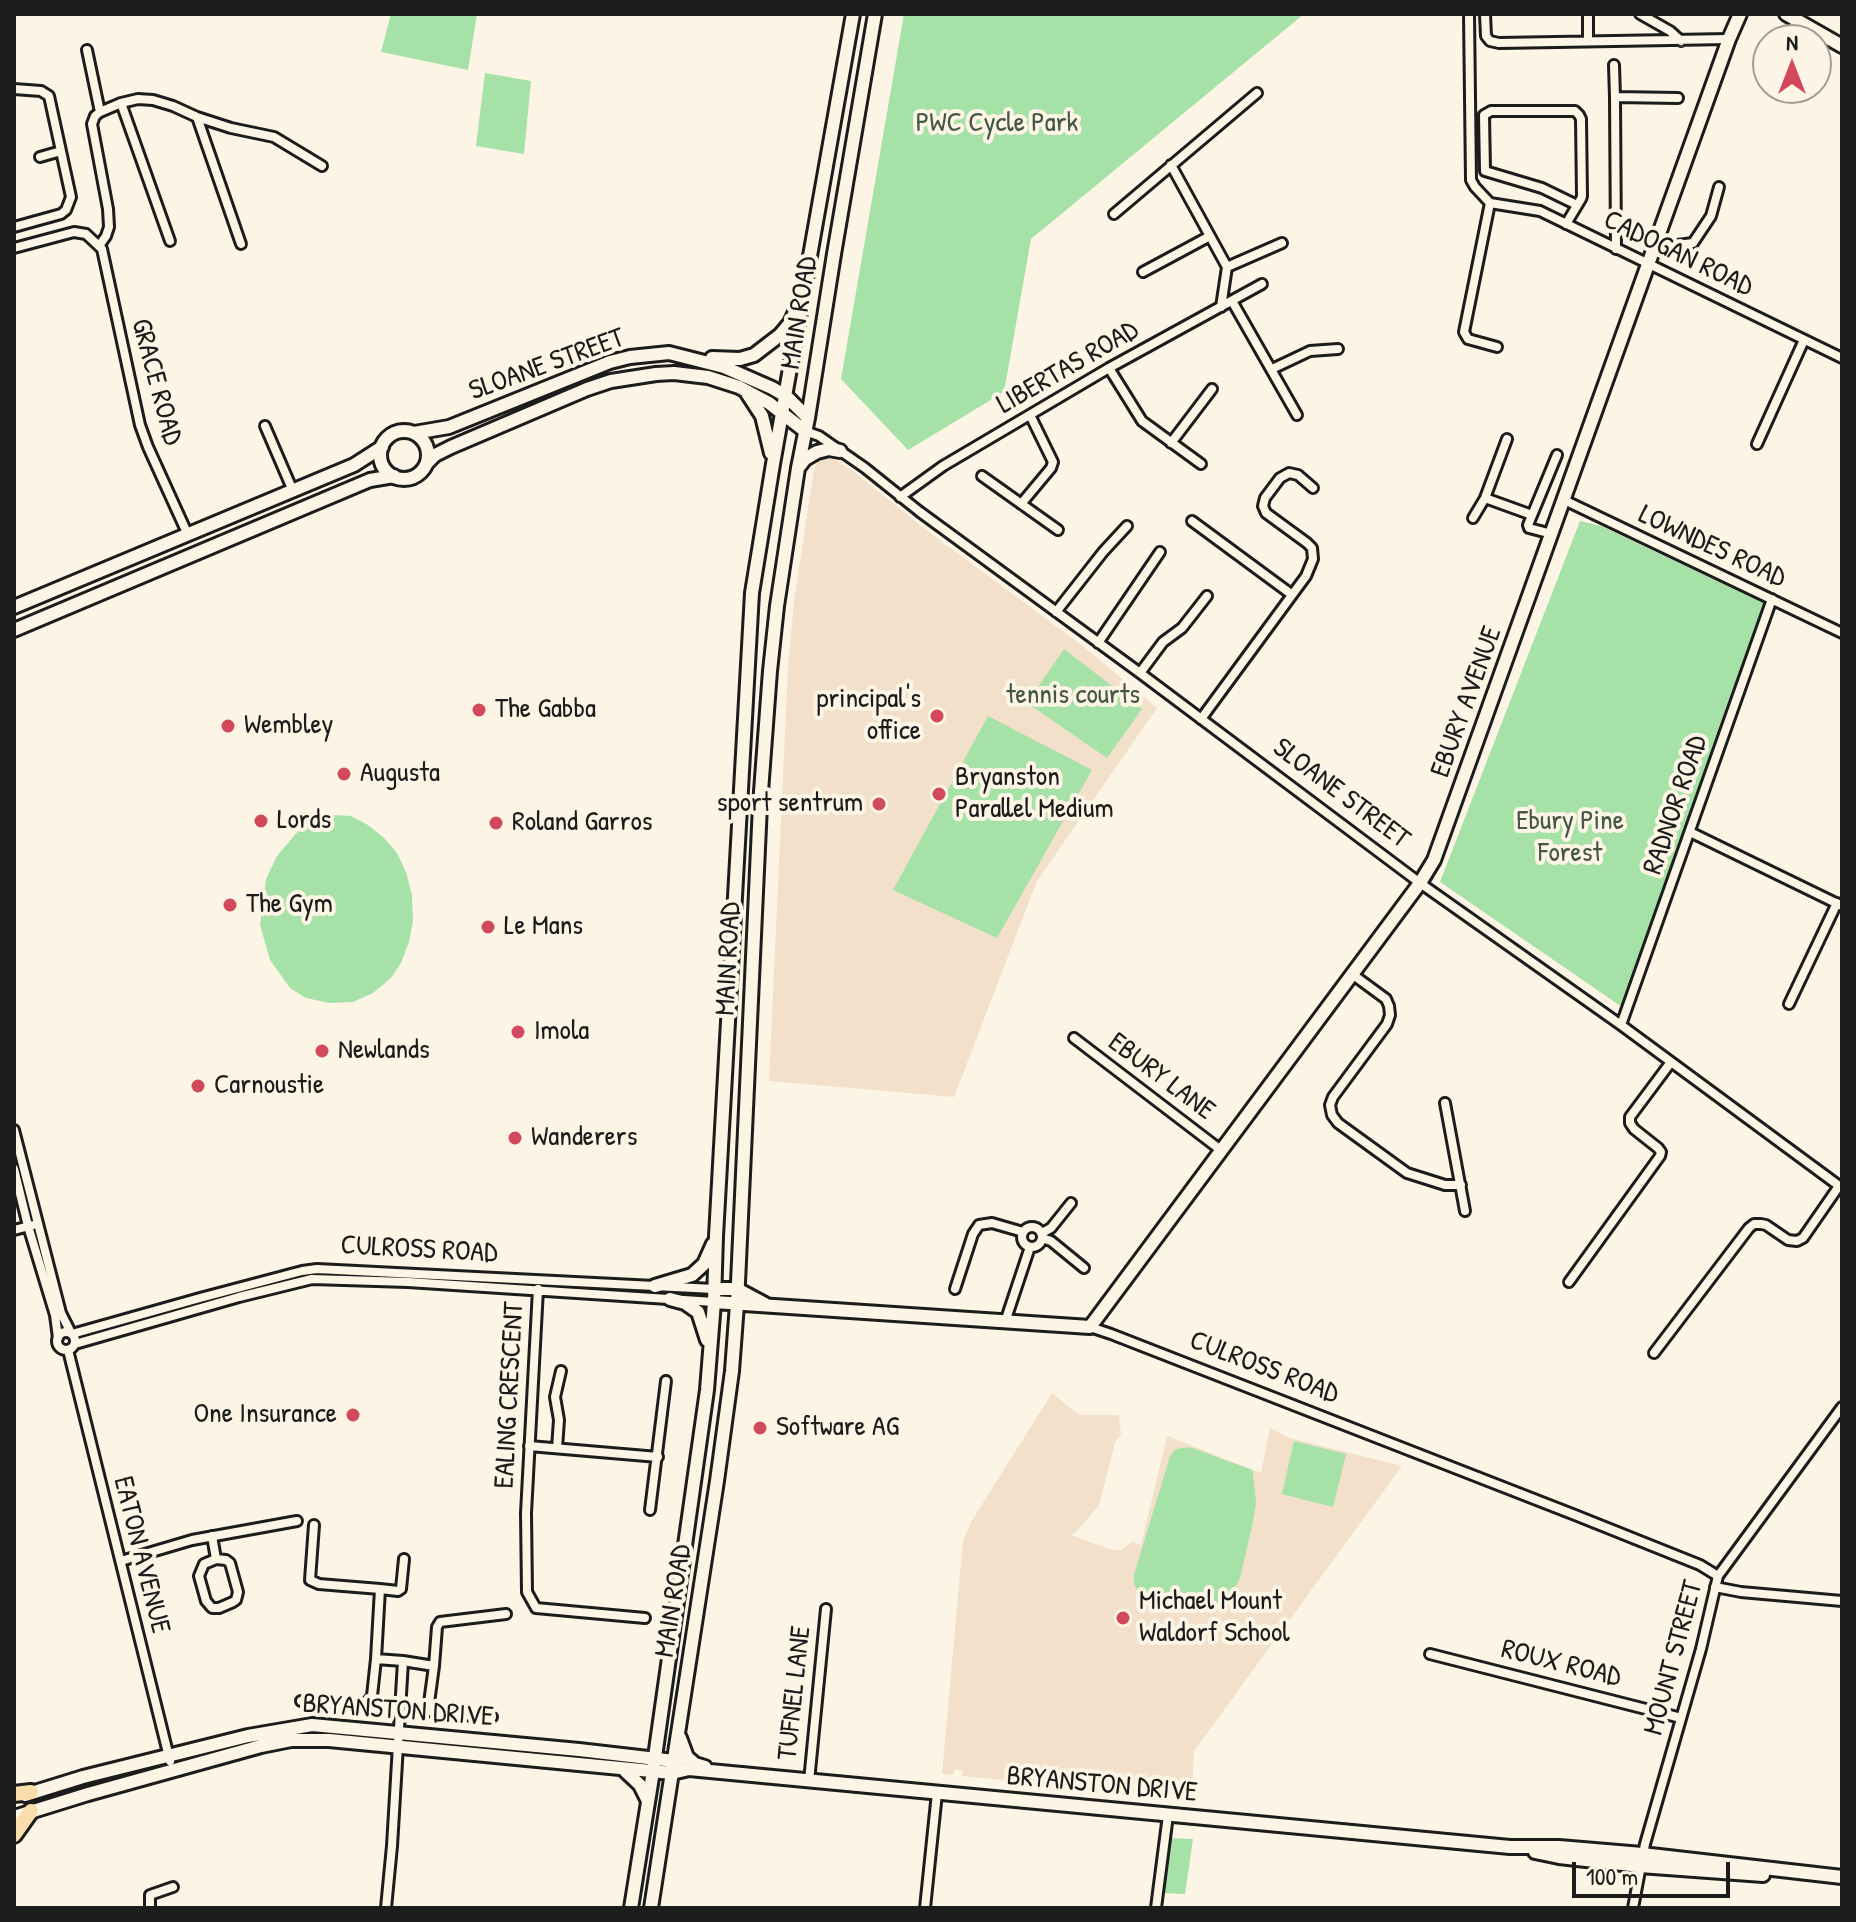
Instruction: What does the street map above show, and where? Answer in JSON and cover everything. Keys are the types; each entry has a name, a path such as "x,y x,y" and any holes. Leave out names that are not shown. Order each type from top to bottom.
{"main road":[{"name":"MAIN ROAD","path":"631,1908 703,1422 710,1351 749,629 755,575 853,14"},
{"name":"MAIN ROAD","path":"651,1908 727,1411 737,1304 765,725 777,606 875,14"},
{"name":"EBURY AVENUE","path":"1090,1327 1420,883 1439,851 1740,14"},
{"path":"1786,14 1842,46"},
{"path":"669,353 724,360 754,355 780,335 790,323 801,300"},
{"name":"SLOANE STREET","path":"414,433 449,427 610,362 669,353 724,367 772,388 786,396 809,427"},
{"name":"SLOANE STREET","path":"427,463 451,447 611,381 631,377 674,373 708,377 746,391 809,427"},
{"path":"746,391 762,416 773,464"},
{"path":"14,607 361,462 397,432 420,436 428,449 424,469 413,477 370,480 14,630"},
{"path":"382,447 381,461 394,476"},
{"path":"798,468 817,452 829,449 840,451"},
{"path":"338,472 353,487"},
{"path":"292,491 300,498 325,499"},
{"path":"188,535 195,544 247,526 264,525"},
{"path":"655,1286 698,1271 716,1236"},
{"name":"CULROSS ROAD","path":"714,1289 737,1289 768,1306"},
{"path":"670,1299 685,1303 698,1312 710,1351"},
{"name":"CULROSS ROAD","path":"714,1302 1090,1327"},
{"name":"BRYANSTON DRIVE","path":"31,1792 248,1736 325,1725 689,1769 1510,1847 1559,1847 1764,1875 1798,1873 1842,1877"},
{"path":"679,1727 681,1744 687,1757 695,1764 720,1772"},
{"name":"BRYANSTON DRIVE","path":"14,1817 173,1770 291,1740 329,1740 622,1768 654,1765"},
{"path":"622,1768 640,1785 648,1801"},
{"path":"14,1796 31,1792"},
{"path":"14,1835 31,1811"}],"street":[{"path":"1469,14 1471,180 1490,203 1464,332 1468,339 1497,347"},
{"path":"1485,14 1486,36 1493,42 1729,39"},
{"path":"1640,14 1681,41"},
{"path":"1588,15 1588,41"},
{"path":"87,50 100,112"},
{"path":"1614,65 1616,249"},
{"path":"14,89 41,91 49,96 71,197 61,214 14,227"},
{"path":"1114,214 1257,93"},
{"path":"1615,97 1678,98"},
{"path":"99,246 109,227 108,209 92,127 95,116 121,103 146,99 231,128 280,139 322,166"},
{"path":"121,103 170,241"},
{"path":"1566,224 1577,205 1582,196 1581,119 1577,113 1491,111 1484,115 1485,171 1542,188 1577,205"},
{"path":"197,117 241,244"},
{"path":"40,157 61,151"},
{"path":"1171,165 1227,267 1221,307"},
{"path":"1654,248 1693,243 1711,216 1719,187"},
{"name":"CADOGAN ROAD","path":"1490,203 1540,211 1842,358"},
{"name":"GRACE ROAD","path":"14,248 74,232 91,237 102,249 140,425 188,535"},
{"path":"1143,272 1210,236"},
{"path":"1227,267 1282,243"},
{"name":"LIBERTAS ROAD","path":"900,497 943,466 1109,368 1262,284"},
{"path":"1232,301 1297,415"},
{"path":"1757,444 1804,340"},
{"path":"1272,369 1310,351 1338,349"},
{"path":"1109,368 1142,421 1201,464"},
{"path":"1171,443 1212,389"},
{"path":"1021,504 1053,462 1030,415"},
{"path":"265,426 292,491"},
{"name":"SLOANE STREET","path":"809,427 1420,883 1621,1025 1841,1187"},
{"path":"1473,518 1485,498 1507,439"},
{"path":"1552,534 1529,528 1528,522 1557,455"},
{"path":"1201,719 1310,568 1313,559 1312,548 1266,513 1263,502 1285,474 1298,475 1313,488"},
{"path":"982,476 1058,530"},
{"path":"1485,498 1532,515"},
{"name":"LOWNDES ROAD","path":"1564,500 1842,633"},
{"path":"1192,521 1291,594"},
{"path":"1056,612 1127,526"},
{"path":"1098,643 1160,552"},
{"path":"1140,673 1163,642 1182,628 1207,596"},
{"name":"RADNOR ROAD","path":"1621,1025 1772,599"},
{"path":"1690,832 1840,904 1789,1004"},
{"path":"1352,974 1386,999 1390,1015 1387,1024 1333,1097 1330,1105 1332,1115 1338,1123 1407,1173 1441,1184 1461,1185"},
{"name":"EBURY LANE","path":"1074,1038 1222,1151"},
{"path":"1569,1282 1660,1156 1658,1148 1634,1129 1630,1117 1671,1062"},
{"path":"1445,1103 1465,1211"},
{"path":"14,1130 33,1225 55,1315 58,1345 64,1350 72,1347 75,1338 61,1313 33,1225 14,1169"},
{"path":"1654,1353 1749,1228 1761,1224 1788,1240 1797,1241 1803,1238 1841,1187"},
{"path":"1030,1247 1038,1245 1042,1236 1071,1203"},
{"path":"955,1289 973,1234 979,1225 992,1223 1023,1232"},
{"path":"14,1230 33,1225"},
{"path":"1030,1247 1022,1239 1025,1229 1033,1226 1084,1268"},
{"path":"1005,1322 1030,1247"},
{"name":"CULROSS ROAD","path":"72,1333 311,1270 714,1289"},
{"name":"CULROSS ROAD","path":"72,1347 239,1297 312,1279 408,1282 714,1302"},
{"name":"EALING CRESCENT","path":"538,1280 526,1513 526,1587 536,1608 645,1618"},
{"name":"CULROSS ROAD","path":"1090,1327 1575,1515 1700,1565 1718,1576"},
{"path":"58,1338 63,1332 72,1333"},
{"name":"EATON AVENUE","path":"72,1347 173,1770"},
{"path":"557,1448 559,1420 555,1397 561,1371"},
{"path":"650,1510 666,1381"},
{"name":"MOUNT STREET","path":"1633,1908 1641,1860 1701,1649 1718,1576 1842,1407"},
{"path":"529,1446 658,1457"},
{"path":"121,1561 192,1540 297,1521"},
{"path":"314,1525 309,1574 311,1582 398,1591 401,1589 404,1559"},
{"path":"212,1536 216,1559"},
{"path":"216,1559 230,1563 238,1592 233,1602 212,1608 206,1601 199,1576 204,1564 216,1559"},
{"path":"1715,1587 1842,1601"},
{"path":"301,1701 357,1707 365,1705 372,1696 380,1589"},
{"name":"TUFNEL LANE","path":"809,1781 826,1609"},
{"path":"492,1717 430,1711 439,1623 506,1614"},
{"name":"ROUX ROAD","path":"1430,1654 1681,1718"},
{"path":"376,1659 434,1666"},
{"path":"386,1908 403,1661"},
{"path":"925,1908 937,1793"},
{"path":"1156,1908 1168,1815"},
{"path":"150,1908 150,1895 173,1887"}],"shaded area":[{"name":"Bryanston Parallel Medium","path":"830,453 926,530 1083,646 1157,708 1037,881 954,1097 769,1081 788,667 794,601 814,469 820,458"},
{"name":"Michael Mount Waldorf School","path":"1052,1393 1079,1415 1119,1415 1121,1435 1116,1440 1099,1505 1071,1535 1112,1550 1121,1550 1132,1542 1141,1545 1167,1436 1261,1473 1270,1428 1290,1438 1402,1466 1194,1751 1192,1787 1189,1789 1170,1795 962,1776 963,1771 955,1769 953,1775 942,1774 963,1540 971,1522"}],"green space":[{"path":"391,14 477,14 468,70 381,52"},
{"name":"PWC Cycle Park","path":"904,14 1304,14 1031,239 1004,392 908,450 841,379"},
{"path":"485,73 531,81 524,154 476,146"},
{"name":"Ebury Pine Forest","path":"1580,521 1601,526 1772,607 1683,830 1622,1007 1440,882"},
{"name":"tennis courts","path":"1064,649 1142,709 1107,758 1027,703"},
{"path":"988,716 1092,770 997,938 893,890"},
{"path":"334,815 351,816 368,825 397,853 412,895 413,921 401,963 391,978 373,993 353,1002 329,1003 306,998 290,988 270,960 260,925 266,879 277,856 300,829"},
{"path":"1294,1441 1346,1454 1333,1507 1282,1494"},
{"path":"1190,1447 1253,1473 1256,1503 1240,1578 1221,1604 1207,1608 1148,1596 1138,1591 1134,1584 1134,1575 1170,1456 1176,1449"},
{"path":"1168,1838 1193,1839 1185,1894 1161,1893"}],"place":[{"name":"The Gabba","path":"479,710"},
{"name":"principal's office","path":"937,716"},
{"name":"Wembley","path":"228,726"},
{"name":"Augusta","path":"344,774"},
{"name":"Bryanston Parallel Medium","path":"939,794"},
{"name":"sport sentrum","path":"879,804"},
{"name":"Lords","path":"261,821"},
{"name":"Roland Garros","path":"496,823"},
{"name":"The Gym","path":"230,905"},
{"name":"Le Mans","path":"488,927"},
{"name":"Imola","path":"518,1032"},
{"name":"Newlands","path":"322,1051"},
{"name":"Carnoustie","path":"198,1086"},
{"name":"Wanderers","path":"515,1138"},
{"name":"One Insurance","path":"353,1415"},
{"name":"Software AG","path":"760,1428"},
{"name":"Michael Mount Waldorf School","path":"1123,1618"}]}
